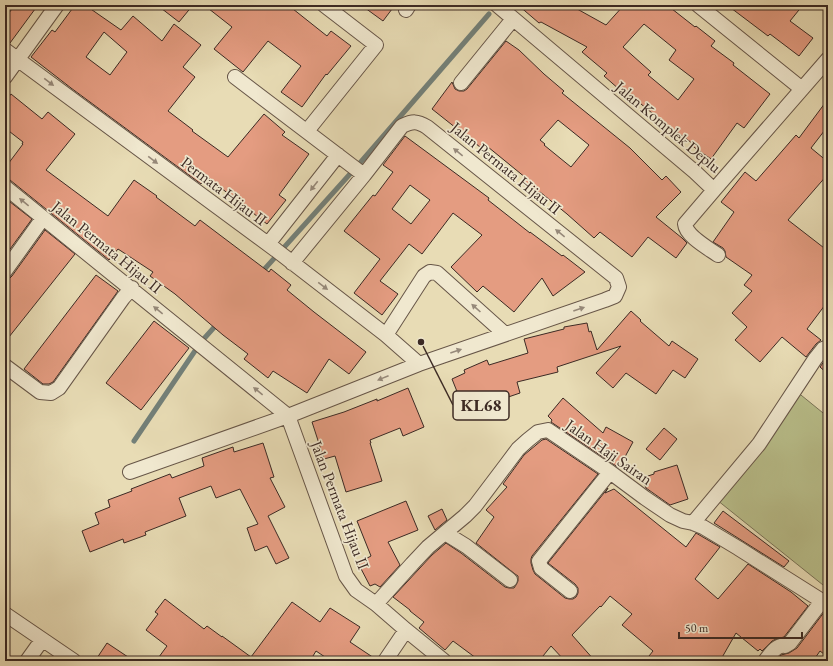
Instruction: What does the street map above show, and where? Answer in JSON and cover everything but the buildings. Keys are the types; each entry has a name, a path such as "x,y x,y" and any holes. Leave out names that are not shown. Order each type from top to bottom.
{"street":[{"path":"5,77 57,5"},
{"path":"307,131 376,45 324,5"},
{"path":"698,5 802,90"},
{"name":"Jalan Komplek Deplu","path":"501,6 513,19 695,172 714,190 828,59"},
{"path":"461,83 513,19"},
{"name":"Permata Hijau II","path":"5,50 268,244 386,334 419,364"},
{"path":"235,76 364,175"},
{"name":"Jalan Permata Hijau II","path":"130,472 288,416 419,364 598,303 615,296 619,287 616,278 419,122 410,122 402,126 292,263"},
{"path":"268,244 338,155"},
{"name":"Jalan Permata Hijau II","path":"5,187 132,288 288,416 346,576 356,590 376,604 444,661"},
{"path":"714,190 685,224 685,228 690,234 718,255"},
{"path":"5,271 43,218"},
{"path":"386,334 424,276 430,272 437,273 505,334"},
{"path":"5,366 40,392 51,394 59,388 123,298 132,288"},
{"path":"693,523 758,444 815,359 823,349 828,347"},
{"name":"Jalan Haji Sairan","path":"376,604 428,547 475,506 518,449 538,432 548,430 670,515 703,527 822,601 790,643 785,646 781,645 778,647 765,661"},
{"path":"570,592 541,568 539,561 610,472"},
{"path":"445,533 466,546 510,580"},
{"path":"5,614 74,661"},
{"path":"385,661 406,630"},
{"path":"27,661 42,640"}],"green space":[{"path":"796,391 828,417 828,589 712,496"}],"waterway":[{"path":"261,273 359,164 489,14"},
{"path":"134,441 201,342 218,323"}],"place":[{"name":"KL68","path":"421,342"}]}
